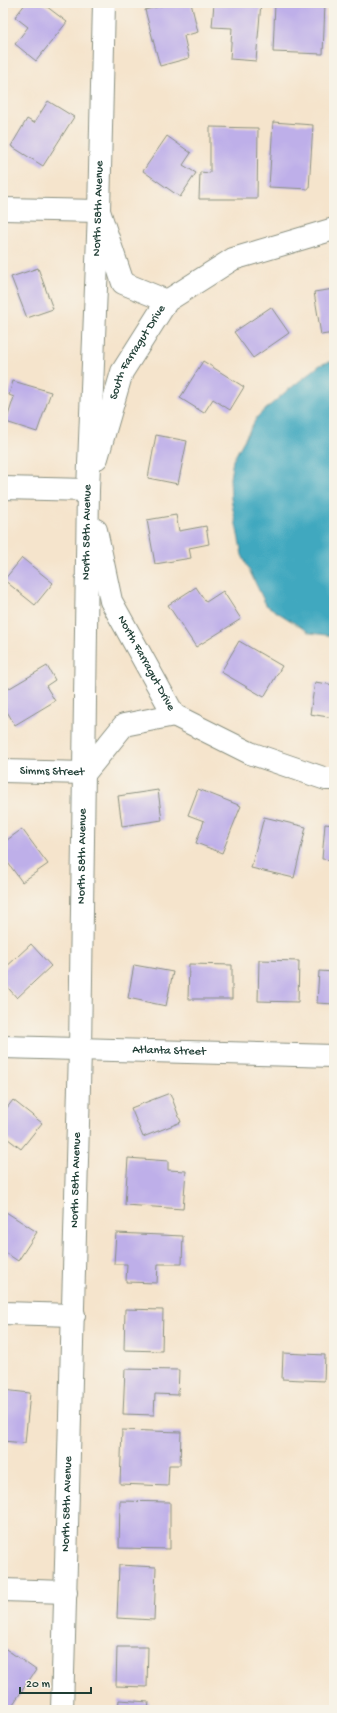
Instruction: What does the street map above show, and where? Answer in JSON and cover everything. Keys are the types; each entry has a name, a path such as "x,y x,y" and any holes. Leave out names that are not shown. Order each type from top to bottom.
{"street":[{"name":"North 58th Avenue","path":"62,1710 74,1315 80,1050 88,490 99,212 104,3"},
{"path":"3,209 99,212 123,283 168,301"},
{"name":"South Farragut Drive","path":"88,490 122,372 168,301 233,259 334,230"},
{"path":"3,488 88,490"},
{"name":"North Farragut Drive","path":"88,490 111,601 174,715 250,753 326,779 334,779"},
{"name":"Simms Street","path":"3,771 85,773 124,726 174,715"},
{"name":"Atlanta Street","path":"3,1047 334,1056"},
{"path":"3,1313 74,1315"},
{"path":"3,1590 66,1592"}],"water":[{"path":"328,362 334,362 334,636 310,633 266,605 242,555 231,499 230,478 233,460 257,417 320,365"}],"building":[{"path":"26,3 42,3 67,22 36,61 15,44 28,27 15,17"},
{"path":"172,3 191,3 198,32 184,36 189,58 160,66 145,10"},
{"path":"214,3 261,3 256,61 230,59 232,28 212,27"},
{"path":"275,3 325,3 323,54 273,52"},
{"path":"48,101 74,117 43,166 11,146 27,119 34,123"},
{"path":"273,122 313,125 309,189 269,187"},
{"path":"210,127 258,128 257,199 199,199 200,172 210,173"},
{"path":"167,136 191,153 183,165 196,173 180,197 143,171"},
{"path":"38,268 53,309 27,318 11,277"},
{"path":"334,289 334,333 321,335 314,292"},
{"path":"271,307 289,333 253,358 234,332"},
{"path":"203,361 244,387 230,410 213,399 204,413 180,398"},
{"path":"13,381 51,392 37,432 6,422 14,397 9,395"},
{"path":"156,435 187,441 178,484 148,478"},
{"path":"176,515 179,531 206,526 209,544 189,548 191,558 155,564 147,520"},
{"path":"22,558 53,583 35,605 4,580"},
{"path":"196,587 206,602 223,591 241,619 196,647 168,605"},
{"path":"239,641 282,666 264,697 221,672"},
{"path":"47,666 55,680 46,686 55,701 15,725 3,705 3,692"},
{"path":"315,682 334,685 334,718 310,714"},
{"path":"198,789 241,806 222,853 196,843 204,821 188,815"},
{"path":"158,790 162,820 122,826 118,796"},
{"path":"264,817 306,827 294,878 251,868"},
{"path":"325,824 334,825 334,860 322,859"},
{"path":"22,829 48,864 22,882 3,856 3,843"},
{"path":"31,944 51,966 17,998 3,982 3,970"},
{"path":"259,960 299,961 298,1002 258,1001"},
{"path":"189,964 232,965 232,999 188,999"},
{"path":"134,965 173,972 166,1006 128,998"},
{"path":"319,971 334,972 334,1004 317,1003"},
{"path":"170,1093 181,1122 143,1137 131,1108"},
{"path":"13,1100 42,1123 21,1149 3,1135 3,1113"},
{"path":"128,1158 168,1161 168,1170 186,1171 183,1209 125,1205"},
{"path":"6,1212 37,1232 18,1261 3,1251 3,1217"},
{"path":"116,1233 183,1236 182,1264 158,1264 157,1283 126,1282 127,1264 114,1264"},
{"path":"125,1309 163,1310 162,1351 124,1350"},
{"path":"283,1353 325,1355 324,1381 282,1379"},
{"path":"125,1369 179,1370 178,1395 155,1394 154,1415 123,1414"},
{"path":"3,1390 30,1393 25,1443 3,1441"},
{"path":"122,1430 181,1432 180,1465 169,1465 168,1486 120,1484"},
{"path":"120,1501 170,1502 170,1549 119,1548"},
{"path":"119,1565 156,1567 154,1620 117,1618"},
{"path":"3,1647 36,1670 9,1710 3,1710"},
{"path":"117,1647 148,1647 147,1687 116,1686"},
{"path":"119,1700 149,1702 148,1710 118,1710"}]}
